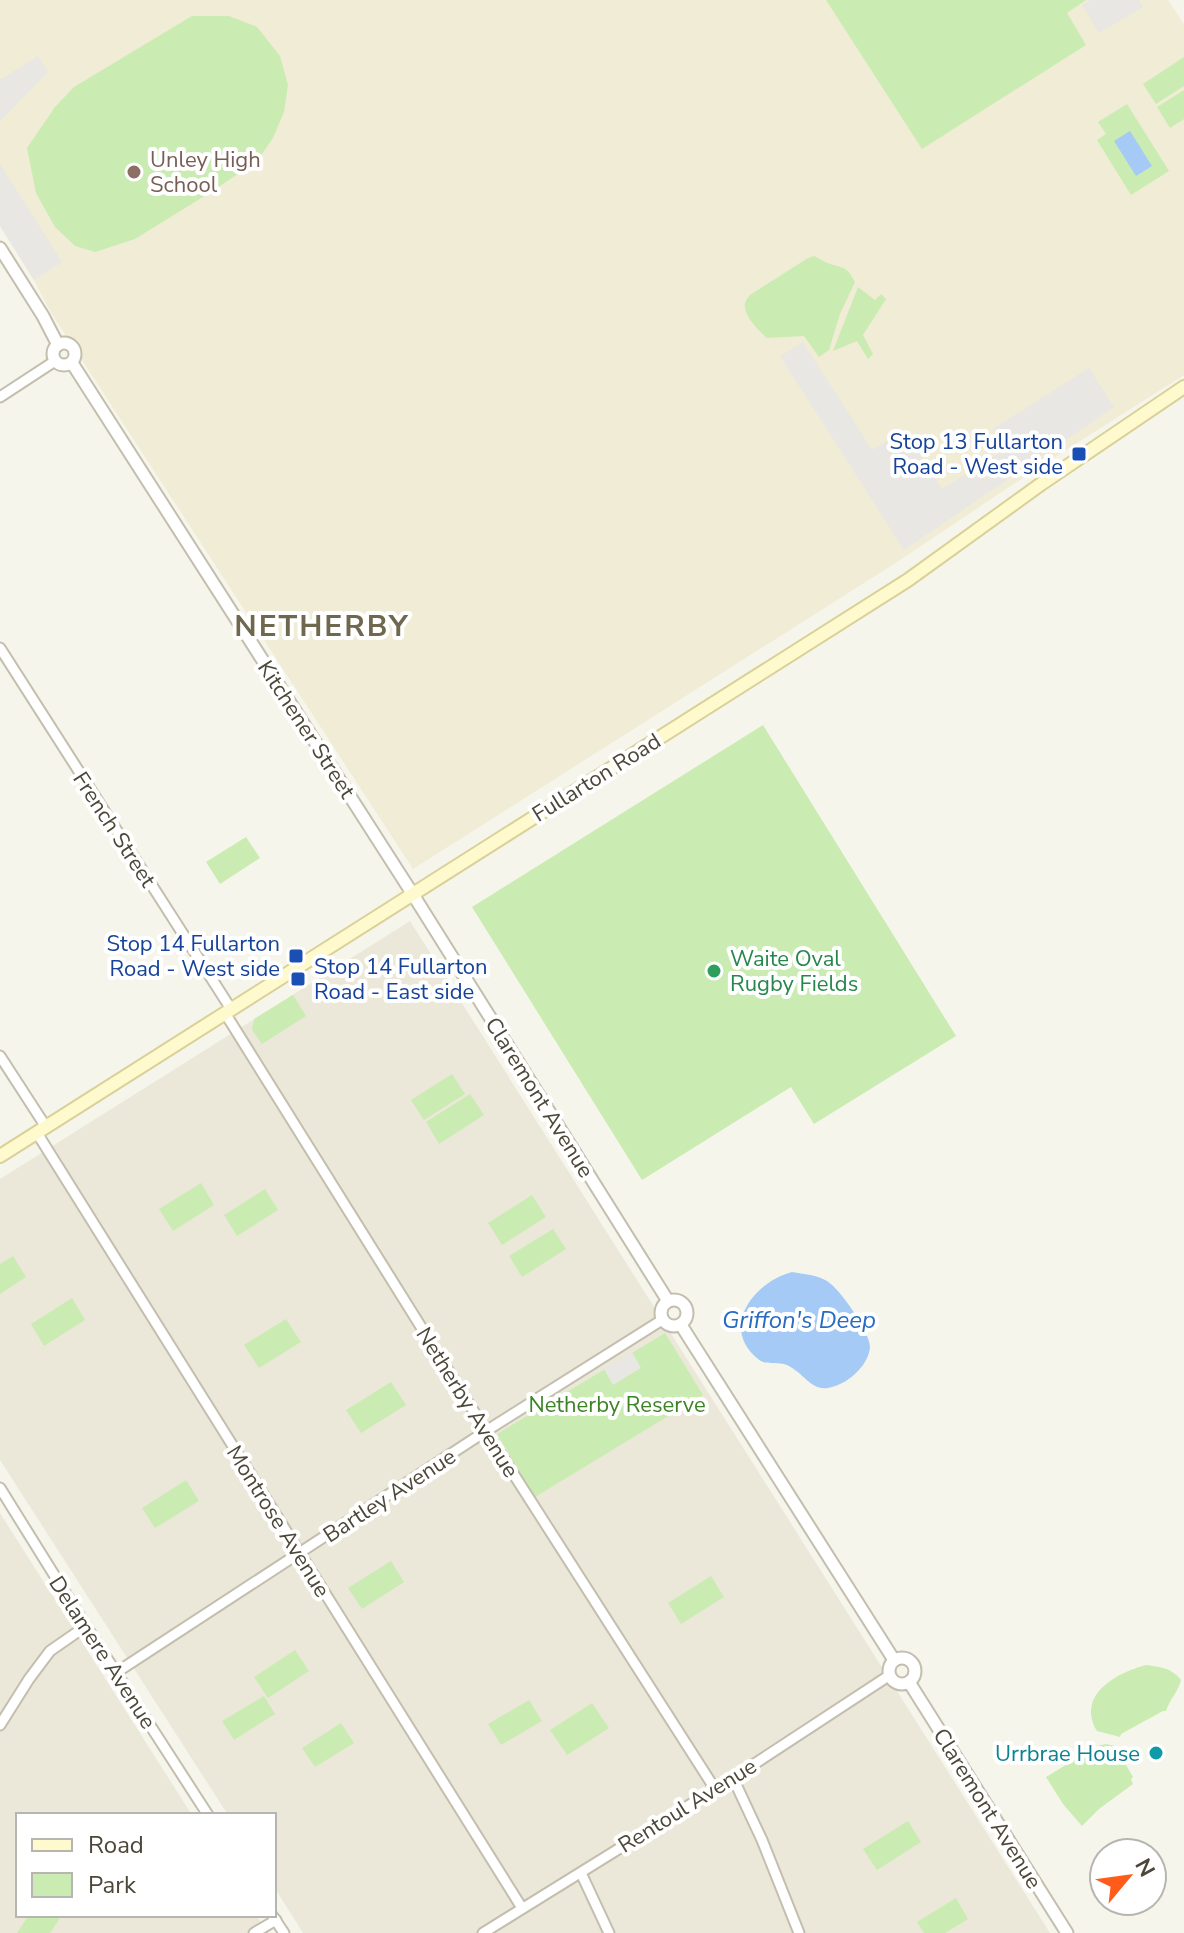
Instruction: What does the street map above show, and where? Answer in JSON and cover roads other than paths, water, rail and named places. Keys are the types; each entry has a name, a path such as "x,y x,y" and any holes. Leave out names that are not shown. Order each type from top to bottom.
{"main road":[{"name":"Fullarton Road","path":"0,1156 908,580 1041,484 1184,387"}],"street":[{"path":"0,248 58,345"},
{"path":"68,344 74,349 75,357 69,365 55,361 53,353 58,345 68,344"},
{"path":"0,397 55,361"},
{"name":"Kitchener Street","path":"72,363 412,893"},
{"name":"French Street","path":"0,648 228,1011"},
{"name":"Claremont Avenue","path":"412,893 668,1301"},
{"name":"Netherby Avenue","path":"228,1011 486,1431 715,1789"},
{"name":"Montrose Avenue","path":"0,1056 41,1130 299,1554 522,1908"},
{"path":"677,1300 686,1308 687,1317 681,1325 669,1326 662,1320 661,1309 668,1301 677,1300"},
{"name":"Bartley Avenue","path":"117,1672 662,1320"},
{"path":"681,1325 894,1660"},
{"name":"Delamere Avenue","path":"0,1488 207,1813"},
{"path":"0,1725 50,1651 86,1626"},
{"path":"903,1657 912,1661 916,1670 909,1682 899,1684 890,1675 889,1668 894,1660 903,1657"},
{"name":"Rentoul Avenue","path":"483,1933 733,1778 890,1675"},
{"name":"Claremont Avenue","path":"909,1682 1067,1933"},
{"path":"733,1778 799,1933"},
{"path":"581,1873 609,1933"},
{"path":"254,1933 274,1918 284,1933"}],"water":[{"path":"1130,131 1152,166 1136,176 1114,141"},
{"name":"Griffon's Deep","path":"792,1272 819,1277 833,1286 853,1311 869,1340 869,1352 862,1367 835,1386 826,1388 813,1385 787,1365 761,1361 747,1346 742,1333 746,1307 754,1295 778,1277"}],"place":[{"name":"Unley High School","path":"134,172"},
{"name":"Stop 13 Fullarton Road - West side","path":"1079,454"},
{"name":"Stop 14 Fullarton Road - West side","path":"296,956"},
{"name":"Waite Oval Rugby Fields","path":"714,971"},
{"name":"Stop 14 Fullarton Road - East side","path":"298,979"},
{"name":"Urrbrae House","path":"1156,1753"}],"district":[{"name":"NETHERBY","path":"322,626"}],"park label":[{"name":"Netherby Reserve","path":"617,1404"}]}
